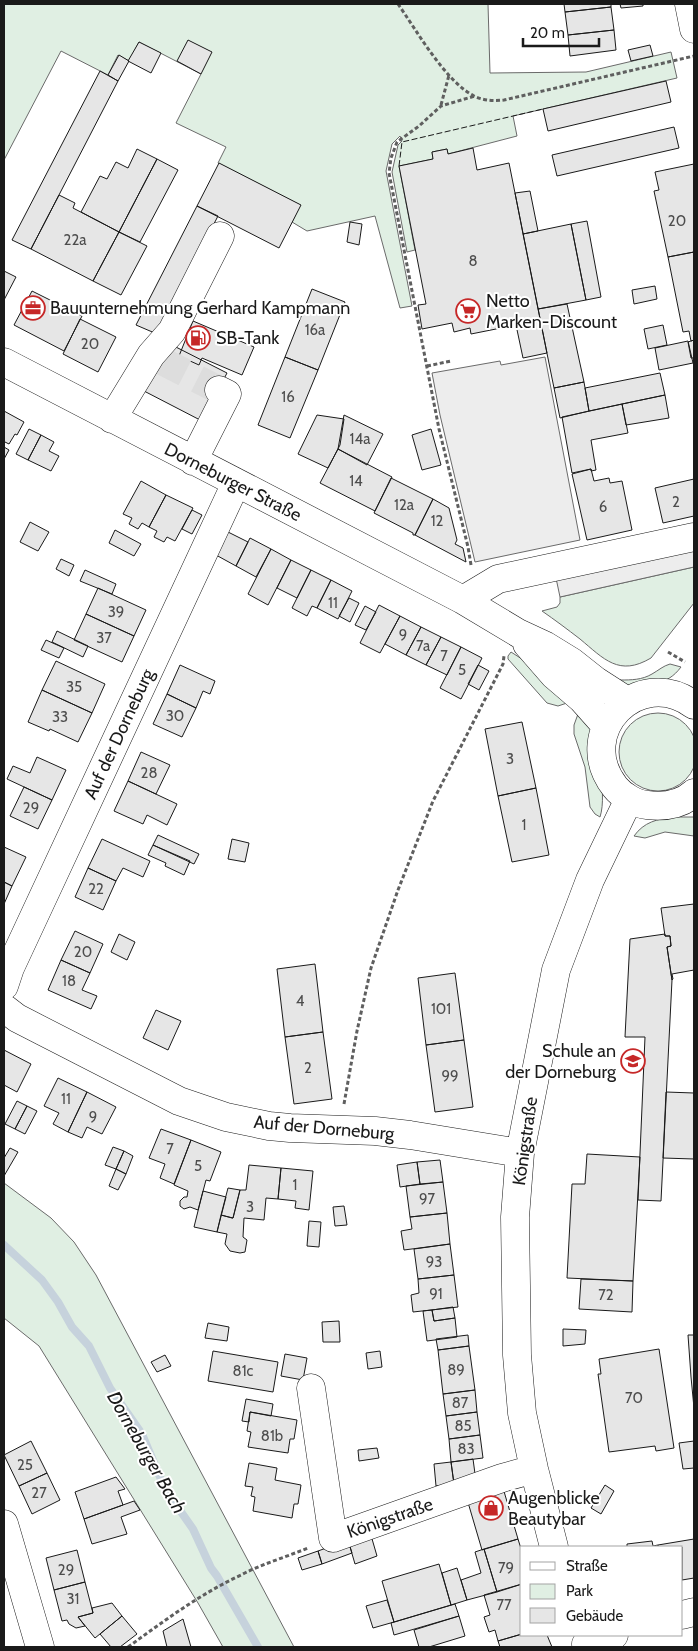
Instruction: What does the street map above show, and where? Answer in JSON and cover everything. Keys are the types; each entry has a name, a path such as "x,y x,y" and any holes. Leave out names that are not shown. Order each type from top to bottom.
{"street":[{"path":"689,4 694,28"},
{"path":"112,419 172,331 220,236"},
{"name":"Dorneburger Straße","path":"4,362 236,483 472,595 518,633 536,657 582,699 606,726"},
{"path":"193,461 227,394 218,390"},
{"name":"Auf der Dorneburg","path":"4,986 10,968 236,483"},
{"path":"472,595 498,579 694,537"},
{"name":"Dorneburger Straße","path":"518,633 566,658 596,681 627,701"},
{"path":"688,802 659,807 644,805 629,799 618,791 609,780 601,753 602,739 606,726 614,712 627,701 640,695 655,692 670,694 689,687"},
{"name":"Königstraße","path":"554,1546 522,1413 517,1355 515,1217 520,1153 556,970 590,880 629,799"},
{"name":"Auf der Dorneburg","path":"4,1008 17,1018 179,1101 226,1117 269,1126 340,1129 410,1135 520,1153"},
{"name":"Königstraße","path":"311,1388 333,1538 502,1478 534,1469"},
{"path":"4,1524 40,1647"},
{"path":"585,1642 610,1636"}],"path":[{"path":"398,4 449,75 474,96 492,101 504,100 694,56"},
{"path":"441,106 449,75"},
{"path":"472,595 468,547 439,429 389,173 397,142 419,126 441,106 474,96"},
{"path":"427,366 451,361"},
{"path":"340,1129 357,1031 371,968 385,926 433,801 503,664 504,655 518,633"},
{"path":"668,652 689,687"},
{"path":"128,1647 178,1611 241,1574 333,1538"}],"green space":[{"path":"4,4 488,4 490,73 586,72 671,52 677,78 513,116 517,136 448,154 447,149 432,152 433,159 399,166 415,250 407,252 392,172 398,145 402,141 400,136 392,144 386,171 412,306 400,308 375,216 307,231 292,222 300,205 218,163 226,147 176,123 201,74 139,42 129,61 118,55 108,75 61,51 4,160"},
{"path":"694,567 694,603 651,658 630,666 621,666 605,659 542,611 557,607 560,603 560,597"},
{"path":"511,652 525,661 567,703 558,706 547,703 508,659"},
{"path":"670,664 681,667 670,678 658,683 628,687 620,680 644,677"},
{"path":"650,713 666,713 680,719 691,730 697,744 697,760 691,774 680,785 666,791 650,791 636,785 625,774 619,760 619,744 625,730 636,719"},
{"path":"578,714 586,715 596,751 602,794 600,817 590,807 585,767 574,734 574,725"},
{"path":"674,817 694,817 694,836 665,832 645,838 634,836 642,827 651,822"},
{"path":"4,1183 51,1218 74,1242 96,1275 294,1647 223,1647 198,1603 39,1346 4,1318"}],"shaded area":[{"path":"545,357 580,540 475,562 440,415 432,373 500,361 501,365"},
{"path":"694,547 694,567 560,597 556,578"}],"building":[{"path":"564,4 611,4 611,7 565,12"},
{"path":"620,4 643,4 643,6 621,8"},
{"path":"611,7 614,30 568,35 565,12"},
{"path":"614,30 616,50 570,56 568,35"},
{"path":"188,40 212,52 201,74 177,61"},
{"path":"139,42 161,53 151,73 128,61"},
{"path":"650,45 653,56 631,61 628,50"},
{"path":"119,55 129,61 118,81 108,75"},
{"path":"100,71 118,81 31,249 12,240"},
{"path":"666,81 671,102 548,131 543,109"},
{"path":"674,127 679,148 557,176 552,155"},
{"path":"473,148 477,170 509,163 547,353 523,358 516,325 471,334 470,328 454,332 452,323 422,329 418,305 426,304 399,166 433,159 432,152 447,149 448,154"},
{"path":"137,149 157,159 119,232 81,212 100,176 107,179 116,162 128,168"},
{"path":"157,159 178,170 140,242 119,232"},
{"path":"219,163 301,205 279,248 197,206"},
{"path":"694,164 694,252 668,257 654,191 659,190 655,172"},
{"path":"530,191 538,231 523,234 515,193"},
{"path":"59,195 75,203 73,208 119,232 93,281 31,249"},
{"path":"197,206 218,216 157,334 136,325"},
{"path":"587,221 601,297 586,300 571,224"},
{"path":"350,222 362,224 359,245 347,242"},
{"path":"571,224 586,300 538,309 523,234"},
{"path":"119,232 147,246 121,295 93,281"},
{"path":"694,252 694,340 691,341 689,331 683,332 668,257"},
{"path":"4,271 16,277 4,300"},
{"path":"655,286 657,299 634,304 632,290"},
{"path":"312,289 345,302 318,370 285,357"},
{"path":"32,291 82,316 64,351 14,325"},
{"path":"567,304 584,382 554,388 538,309"},
{"path":"80,319 116,337 98,372 63,354"},
{"path":"193,321 254,347 242,375 202,358 199,365 179,356"},
{"path":"663,325 667,345 648,349 644,329"},
{"path":"694,340 694,358 691,358 688,342"},
{"path":"688,341 693,363 659,370 655,348"},
{"path":"168,343 227,373 202,421 144,391"},
{"path":"285,357 318,370 290,438 258,425"},
{"path":"660,373 665,395 589,411 585,388"},
{"path":"584,382 589,411 560,418 554,388"},
{"path":"665,395 669,418 626,425 622,404"},
{"path":"622,404 628,433 591,440 596,470 591,471 591,469 572,473 562,417"},
{"path":"4,411 24,422 17,435 15,434 9,444 4,443"},
{"path":"317,415 344,419 340,445 328,468 298,454"},
{"path":"344,415 383,434 367,465 338,449"},
{"path":"29,429 41,435 28,460 16,454"},
{"path":"431,429 441,465 422,470 412,435"},
{"path":"41,435 54,442 49,451 59,456 51,471 28,460"},
{"path":"4,447 9,450 4,459"},
{"path":"338,449 392,477 375,511 320,483"},
{"path":"591,469 594,481 609,478 610,483 622,481 632,530 587,540 572,474"},
{"path":"391,478 433,499 415,535 374,513"},
{"path":"694,479 694,516 663,523 655,488"},
{"path":"141,481 166,495 149,527 142,523 138,529 129,524 132,518 123,514"},
{"path":"166,495 193,508 175,541 167,537 164,542 154,537 157,531 149,527"},
{"path":"433,499 449,508 457,540 455,544 463,548 466,562 415,535"},
{"path":"192,510 202,515 192,534 182,529"},
{"path":"30,522 49,532 38,551 20,542"},
{"path":"115,530 141,544 134,556 109,543"},
{"path":"228,532 248,542 236,566 216,555"},
{"path":"250,538 271,549 256,577 236,566"},
{"path":"271,549 291,560 268,605 248,594"},
{"path":"61,559 74,565 69,576 56,569"},
{"path":"291,560 311,570 297,598 277,588"},
{"path":"85,570 116,584 112,594 80,581"},
{"path":"311,570 331,580 317,608 312,606 307,616 292,608"},
{"path":"331,580 352,591 338,619 317,608"},
{"path":"98,588 146,610 134,636 86,614"},
{"path":"349,598 359,603 350,622 339,616"},
{"path":"379,605 400,616 380,653 360,643"},
{"path":"365,606 376,612 366,630 355,625"},
{"path":"86,614 134,636 122,662 74,640"},
{"path":"400,616 421,627 406,655 385,644"},
{"path":"421,627 441,637 426,665 406,655"},
{"path":"57,631 88,646 83,657 52,642"},
{"path":"441,637 461,647 447,675 426,665"},
{"path":"46,640 64,648 59,658 41,650"},
{"path":"461,647 482,658 461,699 440,688"},
{"path":"56,661 105,684 92,713 42,690"},
{"path":"180,665 215,681 210,694 203,691 196,708 167,694"},
{"path":"478,665 489,671 479,690 468,684"},
{"path":"42,690 92,713 78,742 50,729 49,731 28,722"},
{"path":"167,694 196,708 182,737 153,724"},
{"path":"522,722 536,788 498,796 485,729"},
{"path":"141,752 170,765 156,794 128,781"},
{"path":"37,757 66,770 52,800 7,779 13,766 30,773"},
{"path":"128,781 177,804 167,825 147,815 143,824 114,811"},
{"path":"24,787 52,800 38,829 10,816"},
{"path":"536,788 549,855 512,862 498,796"},
{"path":"158,835 199,854 194,864 153,845"},
{"path":"102,839 150,861 143,877 123,868 116,881 88,868"},
{"path":"232,839 249,843 245,862 228,859"},
{"path":"153,845 190,861 184,875 165,866 166,863 148,855"},
{"path":"4,847 26,857 12,886 4,882"},
{"path":"88,868 116,881 103,910 75,897"},
{"path":"4,882 12,886 4,904"},
{"path":"694,904 694,970 672,974 672,980 667,947 671,946 670,936 665,936 661,908"},
{"path":"75,931 103,944 90,973 61,960"},
{"path":"119,934 135,942 127,960 111,952"},
{"path":"665,934 665,936 670,936 671,946 667,947 672,980 661,1201 638,1200 645,1037 625,1037 630,939"},
{"path":"61,960 90,973 82,990 97,996 91,1009 48,990"},
{"path":"315,964 323,1032 285,1037 277,969"},
{"path":"455,973 464,1040 426,1045 418,978"},
{"path":"156,1010 181,1021 168,1050 143,1038"},
{"path":"323,1032 332,1099 294,1104 285,1037"},
{"path":"464,1040 473,1107 435,1112 426,1045"},
{"path":"4,1050 31,1064 17,1092 4,1085"},
{"path":"58,1078 87,1092 68,1132 53,1124 59,1113 44,1106"},
{"path":"87,1092 116,1107 102,1134 87,1127 82,1138 68,1132"},
{"path":"666,1092 694,1093 694,1159 663,1158"},
{"path":"17,1101 27,1106 15,1129 5,1124"},
{"path":"27,1106 37,1111 25,1134 15,1129"},
{"path":"161,1129 191,1140 174,1184 160,1178 165,1164 149,1158"},
{"path":"191,1140 221,1152 210,1181 206,1180 198,1210 190,1207 184,1209 180,1206 180,1201 187,1197 188,1191 174,1185"},
{"path":"113,1147 124,1151 116,1169 105,1165"},
{"path":"10,1148 18,1152 4,1176 4,1158"},
{"path":"124,1151 133,1156 126,1174 116,1169"},
{"path":"587,1154 640,1157 633,1281 567,1278 572,1184 585,1184"},
{"path":"440,1160 443,1182 420,1184 417,1162"},
{"path":"417,1162 420,1184 400,1187 397,1165"},
{"path":"249,1165 281,1168 278,1199 266,1198 264,1220 244,1218 243,1237 247,1240 245,1252 240,1253 230,1251 225,1244 227,1234 217,1232 221,1215 233,1218 240,1190 246,1190"},
{"path":"281,1168 313,1171 309,1210 295,1208 296,1201 278,1199"},
{"path":"116,1169 126,1174 118,1190 109,1186"},
{"path":"443,1182 447,1213 410,1217 406,1186"},
{"path":"228,1188 240,1190 233,1218 221,1215"},
{"path":"203,1191 226,1197 217,1232 194,1227"},
{"path":"344,1206 347,1225 335,1226 333,1207"},
{"path":"447,1213 450,1244 404,1250 401,1231 412,1229 410,1217"},
{"path":"309,1221 321,1222 319,1247 307,1246"},
{"path":"450,1244 454,1275 418,1279 414,1249"},
{"path":"454,1275 458,1307 413,1312 411,1295 419,1293 418,1279"},
{"path":"581,1279 633,1281 632,1312 579,1309"},
{"path":"453,1307 455,1318 434,1321 432,1310"},
{"path":"432,1310 434,1321 455,1318 457,1337 427,1341 423,1311"},
{"path":"339,1321 340,1342 323,1342 322,1322"},
{"path":"208,1323 229,1327 227,1341 205,1338"},
{"path":"563,1329 586,1330 585,1344 563,1346"},
{"path":"468,1335 469,1346 438,1350 436,1339"},
{"path":"688,1335 694,1335 694,1408 691,1377"},
{"path":"469,1346 475,1390 443,1394 438,1350"},
{"path":"659,1349 674,1448 656,1451 655,1446 609,1452 598,1374 601,1374 599,1359"},
{"path":"213,1351 278,1362 273,1392 208,1381"},
{"path":"380,1351 382,1367 368,1369 366,1353"},
{"path":"285,1354 307,1358 303,1380 281,1376"},
{"path":"165,1355 171,1366 157,1372 151,1362"},
{"path":"475,1390 477,1412 446,1416 443,1394"},
{"path":"246,1399 273,1404 271,1416 250,1412 249,1422 242,1421"},
{"path":"250,1412 297,1420 294,1439 290,1439 288,1453 248,1447 251,1432 247,1431"},
{"path":"477,1412 480,1435 449,1439 446,1416"},
{"path":"480,1435 483,1458 451,1462 449,1439"},
{"path":"31,1441 47,1473 19,1486 4,1455"},
{"path":"694,1441 694,1468 683,1469 679,1443"},
{"path":"377,1448 379,1458 359,1461 358,1450"},
{"path":"473,1459 476,1481 454,1484 451,1462"},
{"path":"451,1462 454,1484 436,1486 434,1464"},
{"path":"249,1463 277,1468 275,1480 301,1485 298,1504 294,1504 292,1518 253,1511 255,1497 251,1496 253,1487 245,1486"},
{"path":"47,1473 60,1500 32,1514 19,1486"},
{"path":"116,1477 125,1489 118,1491 123,1505 84,1519 75,1492"},
{"path":"605,1485 614,1491 601,1514 591,1508"},
{"path":"503,1488 518,1539 482,1550 467,1499"},
{"path":"134,1501 140,1510 121,1517 127,1534 92,1544 84,1519"},
{"path":"370,1532 377,1556 355,1564 348,1540"},
{"path":"518,1539 520,1546 520,1585 497,1592 484,1549"},
{"path":"694,1539 694,1578 683,1580 683,1546 658,1545"},
{"path":"348,1540 352,1553 322,1564 318,1551"},
{"path":"652,1541 653,1546 627,1546 627,1544"},
{"path":"484,1549 497,1592 467,1600 461,1580 481,1573 475,1552"},
{"path":"77,1550 85,1582 54,1590 46,1558"},
{"path":"318,1551 322,1564 302,1570 298,1558"},
{"path":"439,1564 451,1605 394,1622 382,1581"},
{"path":"457,1568 467,1600 451,1605 442,1573"},
{"path":"85,1582 93,1613 78,1617 85,1626 76,1628 69,1624 67,1620 62,1621 54,1590"},
{"path":"520,1585 520,1635 498,1641 495,1630 489,1632 484,1617 490,1615 484,1595"},
{"path":"387,1600 394,1622 373,1628 366,1606"},
{"path":"112,1603 122,1616 95,1638 78,1617 93,1613 92,1608"},
{"path":"455,1604 459,1616 394,1635 391,1623"},
{"path":"122,1616 137,1634 120,1647 111,1647 100,1634"},
{"path":"459,1616 465,1636 429,1647 419,1647 414,1630"},
{"path":"183,1619 191,1647 167,1647 163,1631"},
{"path":"520,1635 547,1636 552,1647 500,1647 498,1641"}],"waterway":[{"name":"Dorneburger Bach","path":"4,1245 42,1280 58,1302 72,1327 89,1346 110,1388 142,1434 165,1489 193,1529 211,1568 258,1647"}],"tunnel":[{"path":"160,360 219,390"}],"fence":[{"path":"399,166 402,142 543,109"}],"place":[{"name":"Bauunternehmung Gerhard Kampmann","path":"33,308"},
{"name":"Netto Marken-Discount","path":"468,311"},
{"name":"SB-Tank","path":"198,338"},
{"name":"Schule an der Dorneburg","path":"633,1061"},
{"name":"Augenblicke Beautybar","path":"491,1508"}]}
